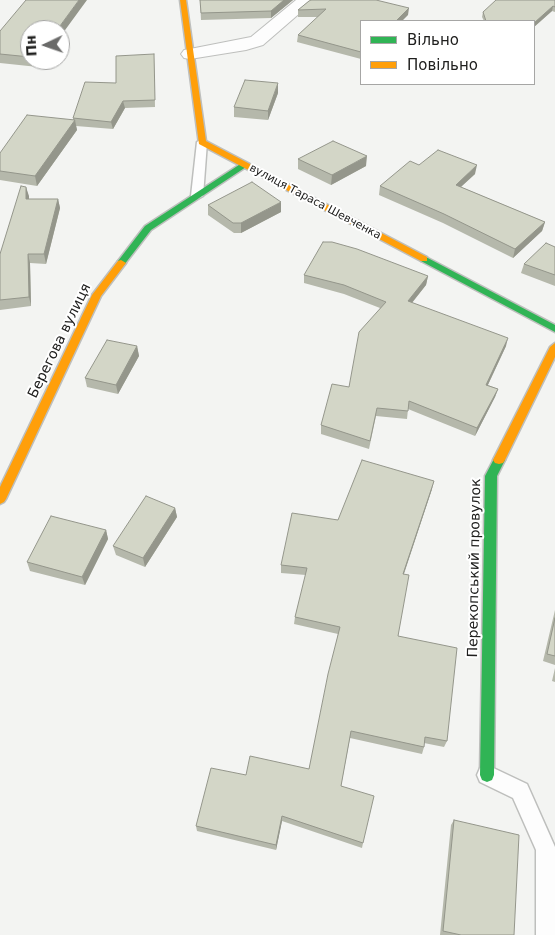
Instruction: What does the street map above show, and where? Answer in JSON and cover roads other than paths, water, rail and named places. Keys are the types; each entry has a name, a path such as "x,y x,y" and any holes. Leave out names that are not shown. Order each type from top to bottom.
{"street":[{"path":"183,0 202,142"},
{"path":"190,54 246,45 256,41 302,4 314,0"},
{"name":"вулиця Тараса Шевченка","path":"202,142 555,329"},
{"name":"Берегова вулиця","path":"0,499 97,295 148,228 245,165"},
{"name":"Перекопський провулок","path":"487,775 491,476 555,347"}],"lane":[{"path":"197,196 202,142"},
{"path":"487,775 520,791 546,850 547,935"}]}
